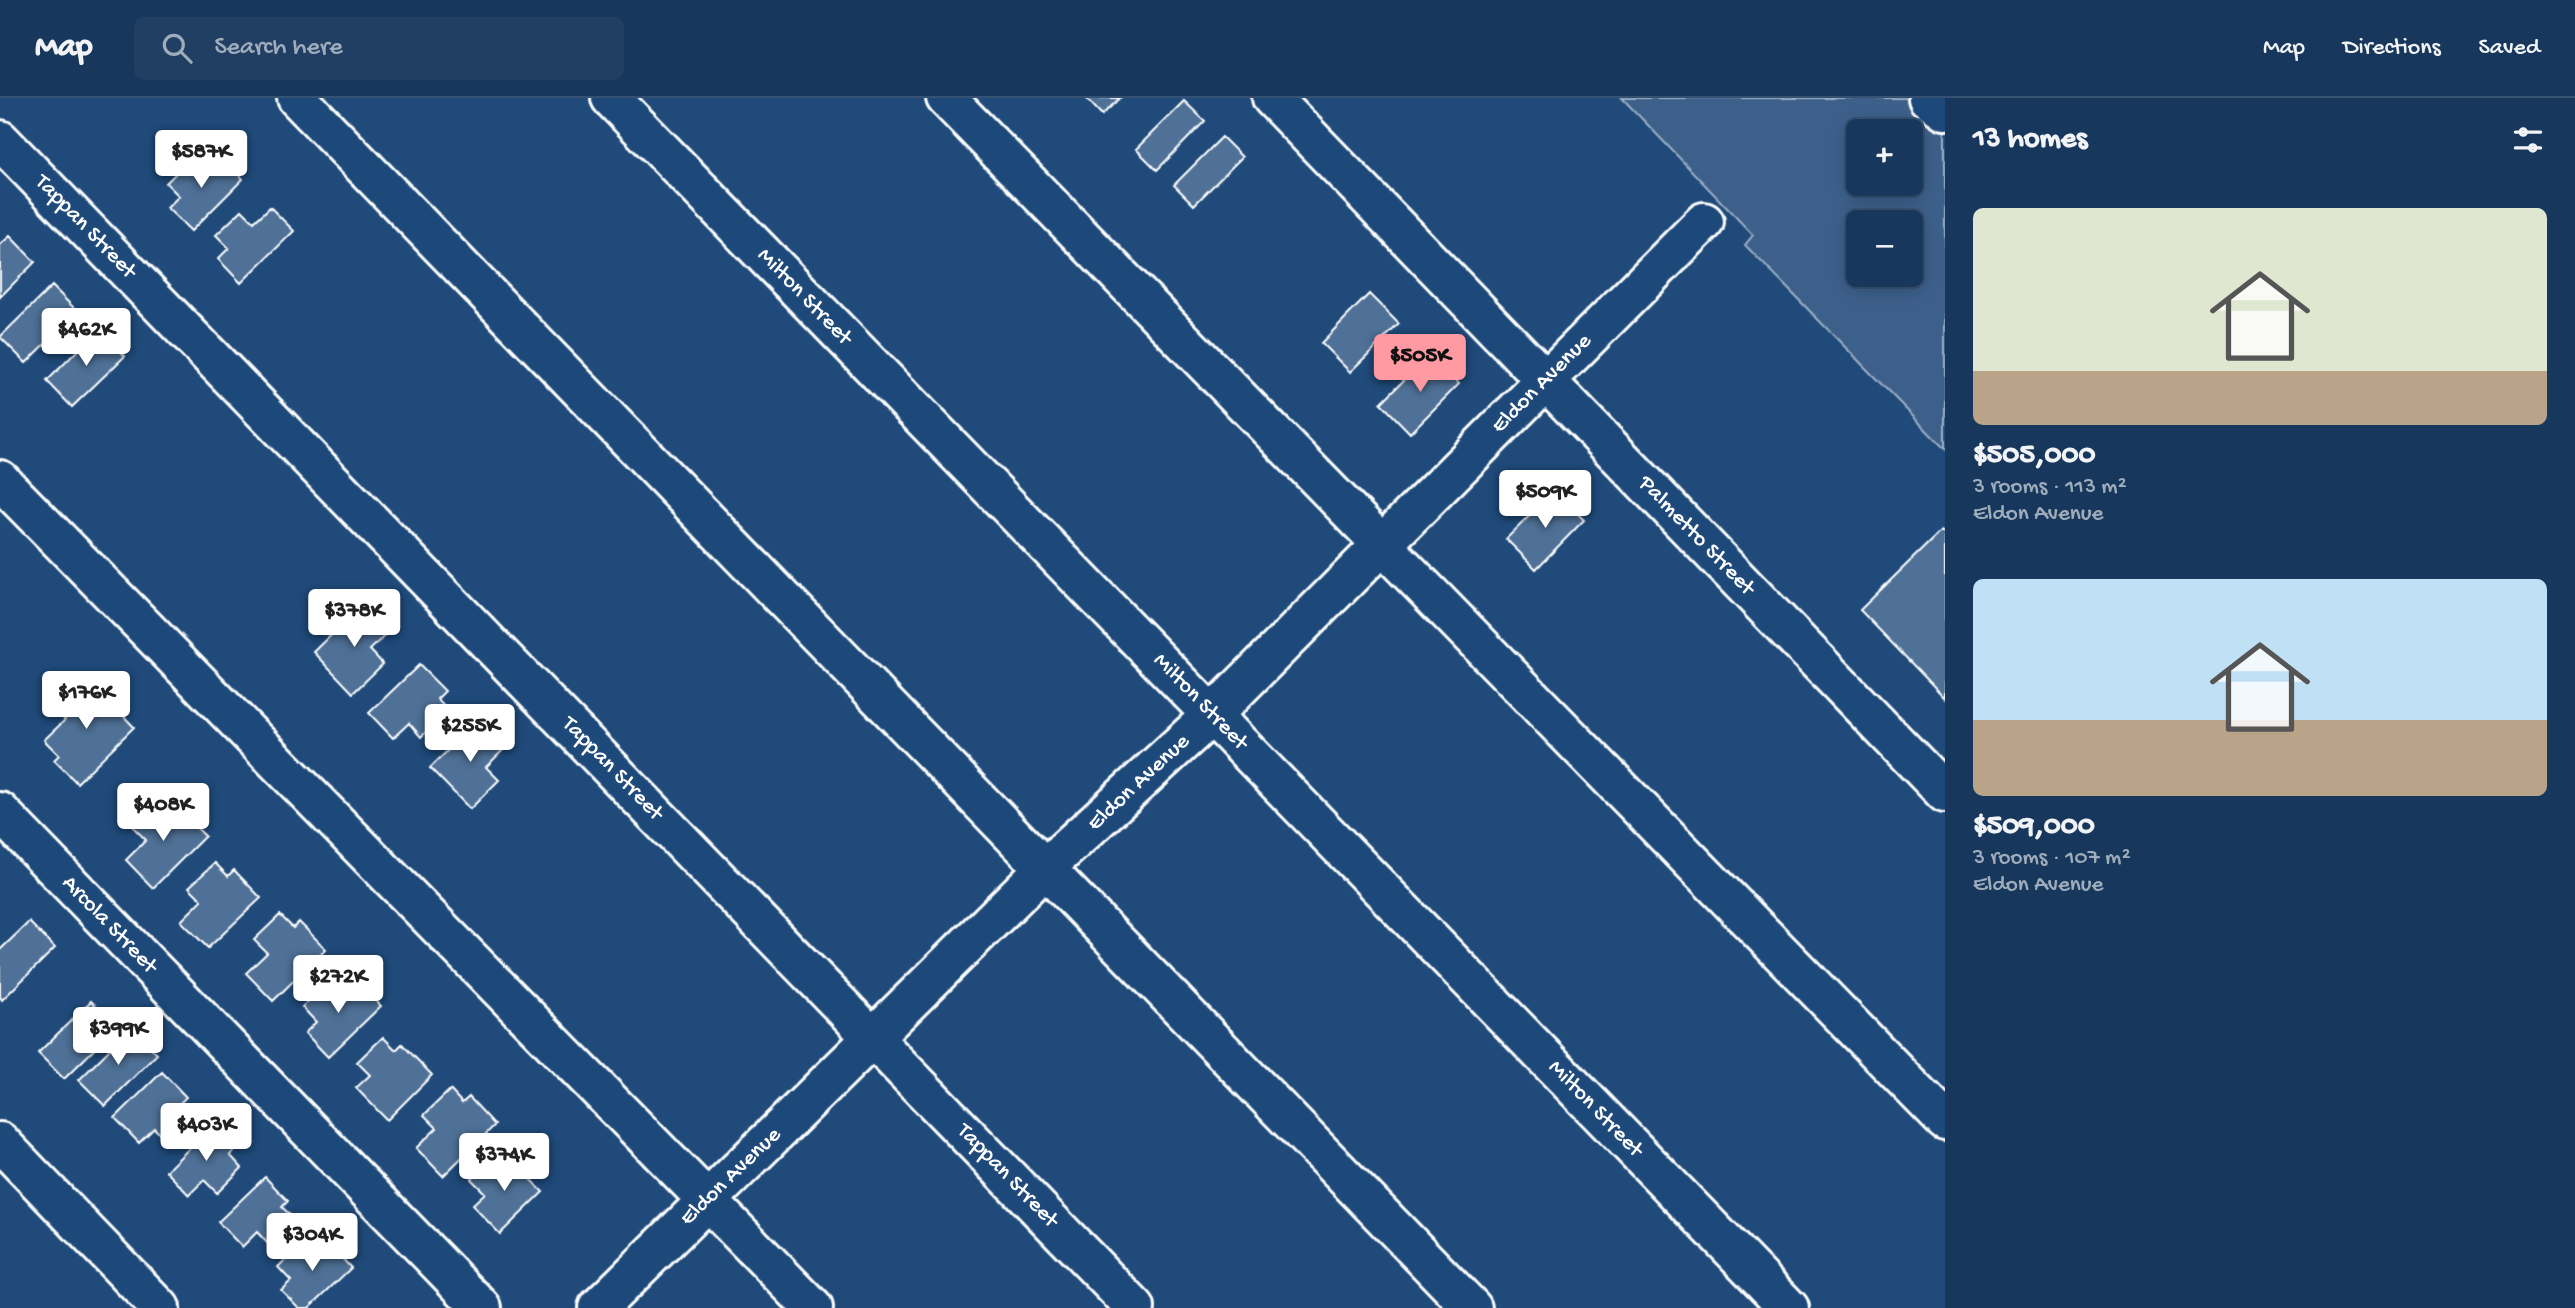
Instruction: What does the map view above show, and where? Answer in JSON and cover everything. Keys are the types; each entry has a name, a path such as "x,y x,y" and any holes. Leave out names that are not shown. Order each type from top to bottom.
{"street":[{"path":"297,98 1472,1308"},
{"name":"Milton Street","path":"611,98 1789,1308"},
{"path":"946,98 1945,1121"},
{"name":"Palmetto Street","path":"1272,98 1945,793"},
{"path":"1928,98 1945,110"},
{"name":"Tappan Street","path":"0,139 1135,1308"},
{"name":"Eldon Avenue","path":"598,1308 1045,868 1212,715 1704,222"},
{"path":"0,480 813,1308"},
{"name":"Arcola Street","path":"0,812 482,1308"},
{"path":"0,1142 160,1308"}],"shaded area":[{"path":"1622,98 1945,98 1945,449 1745,245 1753,235"}],"building":[{"path":"1086,98 1120,98 1102,115"},
{"path":"1184,101 1205,121 1157,170 1136,149"},
{"path":"1222,137 1242,157 1194,205 1174,185"},
{"path":"219,155 243,179 191,231 167,208 179,196 166,183 192,157 204,170"},
{"path":"270,207 294,231 241,283 218,259 229,248 216,235 242,210 254,222"},
{"path":"10,236 35,262 0,297 0,245"},
{"path":"52,286 78,312 26,363 0,337"},
{"path":"1369,294 1399,324 1350,372 1321,343"},
{"path":"99,329 125,356 72,407 47,381"},
{"path":"1429,355 1459,384 1410,433 1381,403"},
{"path":"1555,491 1584,520 1536,569 1506,539"},
{"path":"1941,531 1945,535 1945,698 1860,610"},
{"path":"363,604 390,631 370,650 383,664 353,693 314,652"},
{"path":"419,665 445,691 437,699 448,711 421,737 409,723 393,738 369,713"},
{"path":"77,682 90,694 97,688 134,727 77,783 54,760 59,755 44,740 65,720 52,707"},
{"path":"479,720 506,747 486,767 499,780 470,809 430,768"},
{"path":"159,802 172,814 178,809 205,836 153,888 126,860 146,840 133,827"},
{"path":"215,863 228,876 234,870 261,898 208,948 181,921 202,900 189,887"},
{"path":"280,915 293,928 299,922 326,949 273,1001 246,973 267,953 254,940"},
{"path":"29,922 55,948 2,1000 0,950"},
{"path":"328,982 342,997 357,982 381,1006 328,1057 305,1033 316,1022 302,1007"},
{"path":"91,1001 117,1027 64,1079 38,1053"},
{"path":"131,1028 157,1054 105,1106 79,1080"},
{"path":"383,1037 396,1050 402,1044 432,1075 387,1120 356,1088 370,1075 357,1062"},
{"path":"162,1072 186,1097 180,1103 192,1116 167,1141 154,1128 139,1143 115,1118"},
{"path":"450,1090 462,1103 469,1097 495,1125 443,1176 416,1148 437,1128 424,1115"},
{"path":"213,1125 236,1149 230,1155 242,1168 217,1193 204,1180 189,1195 166,1171"},
{"path":"497,1154 510,1167 514,1163 543,1192 500,1234 472,1205 485,1193 471,1179"},
{"path":"265,1177 288,1201 282,1207 295,1220 269,1245 257,1232 242,1247 218,1222"},
{"path":"309,1237 322,1250 329,1244 351,1268 309,1308 299,1308 281,1290 291,1281 278,1267"}]}
